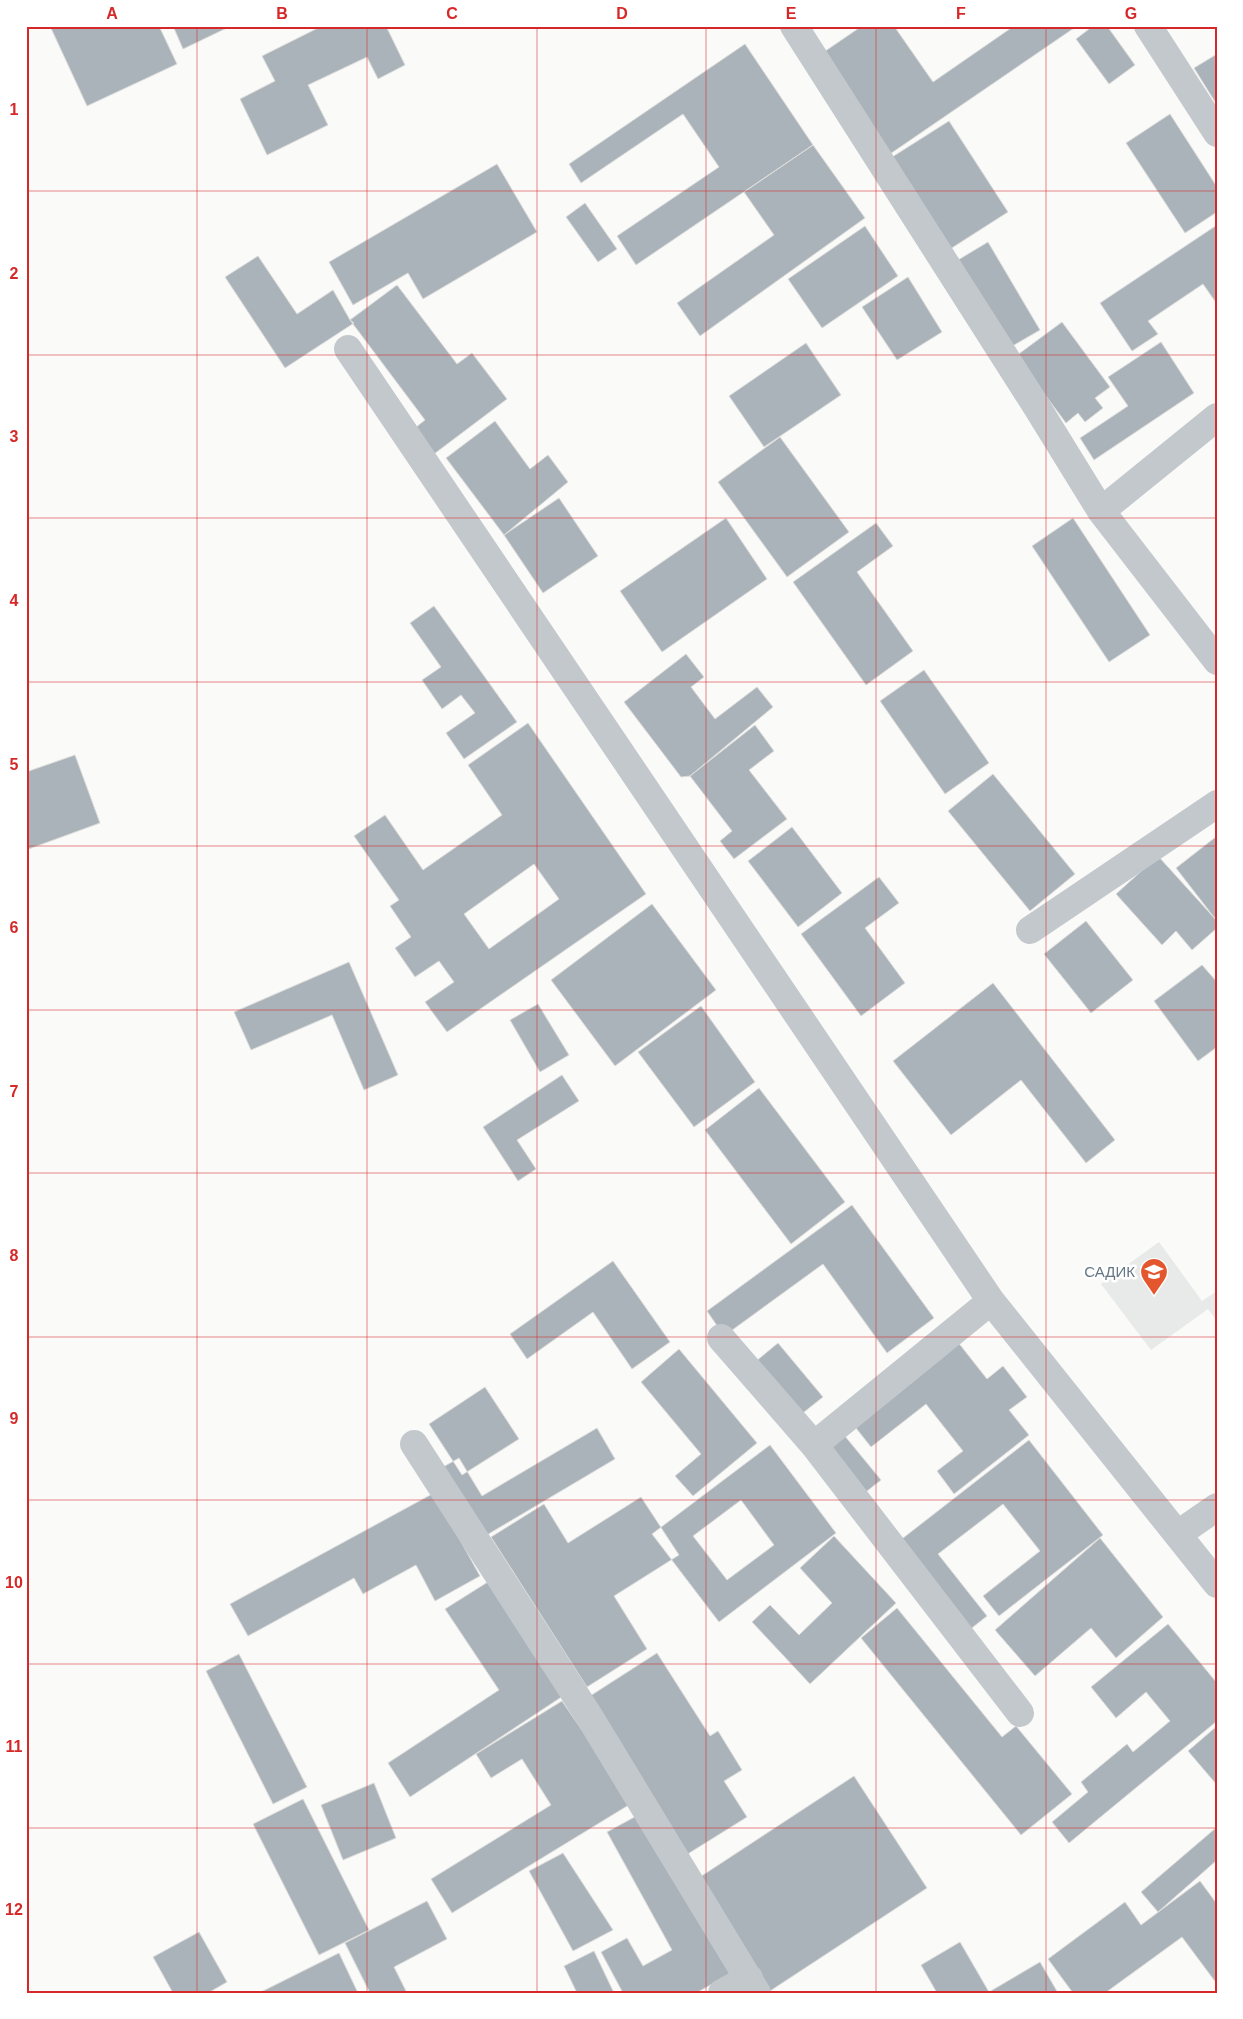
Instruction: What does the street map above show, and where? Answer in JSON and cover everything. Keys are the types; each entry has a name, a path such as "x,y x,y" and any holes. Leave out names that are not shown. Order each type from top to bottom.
{"street":[{"path":"794,26 1101,511 1217,661"},
{"path":"1148,26 1217,133"},
{"path":"348,350 991,1301 1217,1584"},
{"path":"1101,511 1217,417"},
{"path":"1030,930 1217,804"},
{"path":"814,1445 991,1301"},
{"path":"721,1338 814,1445 1020,1713"},
{"path":"414,1444 590,1716 753,1986 722,1993"},
{"path":"1178,1534 1217,1507"}],"shaded area":[{"name":"САДИК","path":"1159,1242 1202,1301 1217,1291 1217,1321 1208,1309 1151,1350 1101,1284"}],"building":[{"path":"50,26 159,26 177,64 87,106"},
{"path":"173,26 231,26 183,49"},
{"path":"322,26 386,26 405,65 378,79 367,57 308,85 328,125 267,155 240,99 275,81 262,56"},
{"path":"862,26 894,26 933,82 1014,26 1077,26 890,154 821,54"},
{"path":"1093,26 1107,26 1135,65 1109,84 1076,39"},
{"path":"745,44 813,145 636,265 617,236 719,167 683,114 581,183 569,164"},
{"path":"1217,54 1217,105 1194,68"},
{"path":"1170,114 1217,187 1217,212 1185,233 1126,143"},
{"path":"949,121 1008,212 947,251 889,159"},
{"path":"813,145 865,218 700,336 677,303 774,235 744,192"},
{"path":"497,164 537,232 423,299 408,273 353,305 329,262"},
{"path":"585,203 617,249 598,262 566,217"},
{"path":"1217,225 1217,304 1203,284 1148,321 1158,334 1132,351 1100,303"},
{"path":"865,226 898,276 822,328 788,279"},
{"path":"988,242 1040,330 1009,348 958,260"},
{"path":"258,256 297,314 333,290 350,320 354,323 285,368 225,277"},
{"path":"908,277 942,332 897,360 862,307"},
{"path":"397,285 457,364 472,353 507,399 434,454 415,428 425,420 350,320"},
{"path":"1062,322 1110,387 1095,398 1103,408 1085,422 1078,413 1066,423 1016,356"},
{"path":"1161,342 1194,393 1094,460 1080,438 1128,406 1108,377"},
{"path":"806,343 841,395 764,447 729,396"},
{"path":"495,421 530,469 548,455 568,482 504,535 446,458"},
{"path":"780,437 849,532 787,577 718,482"},
{"path":"559,498 598,556 543,593 504,535"},
{"path":"726,518 767,579 662,652 620,591"},
{"path":"1073,518 1150,635 1109,662 1032,546"},
{"path":"876,523 893,546 857,572 913,651 866,685 793,582"},
{"path":"434,606 517,722 464,759 446,733 475,713 461,695 442,709 422,680 441,667 410,623"},
{"path":"686,654 704,677 691,687 715,719 757,687 773,707 690,776 681,777 624,702"},
{"path":"924,670 989,763 945,794 880,701"},
{"path":"528,723 646,894 447,1032 425,1002 454,982 439,961 415,977 395,948 411,937 390,906 399,900 354,836 385,815 423,870 502,815 468,765","holes":["534,864 559,899 489,949 464,914"]},
{"path":"755,725 774,751 749,770 787,819 734,859 720,841 732,831 690,776"},
{"path":"75,755 100,823 26,850 26,772"},
{"path":"993,774 1075,874 1030,911 948,811"},
{"path":"792,827 842,893 798,927 748,861"},
{"path":"1217,836 1217,921 1176,868"},
{"path":"1158,856 1217,921 1217,928 1192,950 1176,931 1162,945 1116,894"},
{"path":"879,877 899,903 865,928 905,983 861,1016 801,934"},
{"path":"652,904 716,990 615,1066 551,980"},
{"path":"1086,921 1133,980 1091,1013 1044,954"},
{"path":"349,962 398,1075 364,1090 332,1015 251,1050 234,1012"},
{"path":"1202,965 1217,982 1217,1047 1198,1061 1154,1001"},
{"path":"993,983 1115,1140 1086,1163 1021,1080 951,1135 893,1061"},
{"path":"538,1004 569,1055 540,1072 510,1020"},
{"path":"701,1006 755,1082 694,1127 638,1052"},
{"path":"562,1075 579,1101 517,1140 536,1169 518,1181 483,1127"},
{"path":"759,1088 845,1202 791,1244 705,1130"},
{"path":"852,1205 934,1318 887,1353 823,1264 724,1336 707,1311"},
{"path":"613,1261 670,1342 632,1369 593,1312 527,1359 510,1334"},
{"path":"957,1341 987,1379 1003,1366 1027,1397 1009,1410 1029,1435 954,1494 937,1471 963,1451 926,1404 871,1447 852,1423"},
{"path":"778,1343 823,1397 799,1416 755,1362"},
{"path":"679,1349 757,1443 693,1496 675,1476 701,1454 641,1382"},
{"path":"485,1387 519,1439 462,1475 429,1424"},
{"path":"597,1428 615,1459 480,1539 438,1470 459,1458 482,1496"},
{"path":"844,1435 881,1480 862,1495 825,1450"},
{"path":"1029,1440 1103,1535 999,1616 983,1596 1040,1551 1003,1504 938,1554 987,1616 968,1631 898,1542"},
{"path":"770,1445 836,1533 719,1622 652,1534","holes":["741,1500 774,1545 727,1580 693,1536"]},
{"path":"434,1493 480,1576 435,1601 416,1565 363,1594 354,1578 248,1636 230,1604"},
{"path":"641,1497 679,1555 614,1596 647,1649 587,1687 491,1537 544,1504 568,1543"},
{"path":"834,1536 896,1603 810,1684 752,1622 770,1605 799,1635 832,1603 800,1568"},
{"path":"1100,1538 1163,1617 1116,1658 1091,1628 1035,1676 995,1630"},
{"path":"491,1580 566,1694 410,1797 388,1763 499,1690 445,1609"},
{"path":"897,1608 1002,1737 1016,1726 1072,1794 1021,1835 861,1638"},
{"path":"1168,1624 1217,1683 1217,1721 1069,1843 1052,1822 1088,1792 1081,1782 1127,1744 1133,1752 1170,1721 1146,1692 1116,1718 1091,1687"},
{"path":"657,1653 710,1736 718,1731 742,1770 724,1781 747,1817 686,1855 587,1698"},
{"path":"239,1654 307,1787 273,1804 206,1671"},
{"path":"562,1701 632,1803 452,1913 431,1879 551,1805 522,1759 491,1778 476,1754"},
{"path":"1217,1726 1217,1785 1188,1751"},
{"path":"854,1776 927,1888 770,1991 697,1879"},
{"path":"374,1783 396,1838 343,1860 321,1805"},
{"path":"303,1799 369,1930 319,1955 253,1824"},
{"path":"642,1813 730,1974 696,1993 623,1993 601,1952 627,1938 643,1966 672,1950 607,1832"},
{"path":"1217,1827 1217,1860 1158,1912 1141,1892"},
{"path":"563,1853 613,1930 573,1951 529,1871"},
{"path":"1200,1881 1217,1904 1217,1984 1182,1937 1105,1993 1073,1993 1048,1959 1125,1902 1141,1925"},
{"path":"427,1901 447,1939 394,1967 407,1993 370,1993 345,1943"},
{"path":"199,1932 227,1982 208,1993 173,1993 153,1957"},
{"path":"960,1942 989,1992 1040,1962 1058,1993 937,1993 921,1965"},
{"path":"594,1951 614,1993 577,1993 564,1966"},
{"path":"339,1953 358,1993 259,1993"}],"place":[{"name":"САДИК","path":"1154,1296"}]}
